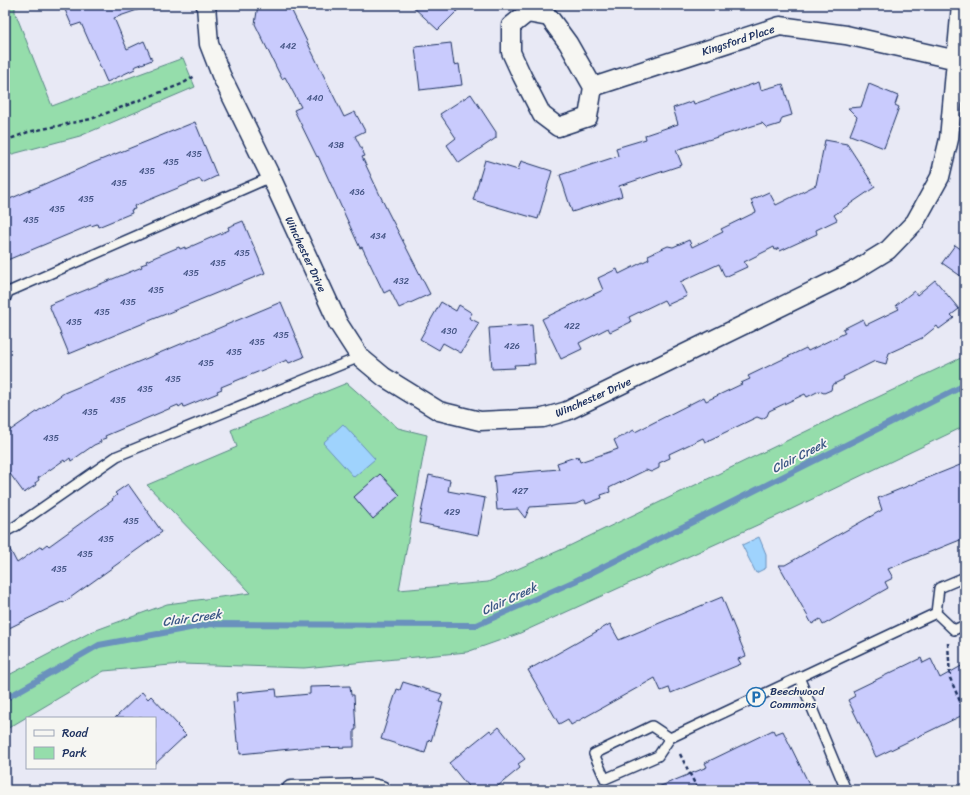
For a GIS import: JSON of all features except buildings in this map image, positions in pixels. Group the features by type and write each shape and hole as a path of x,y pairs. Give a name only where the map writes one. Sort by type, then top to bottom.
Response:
{"street":[{"name":"Winchester Drive","path":"206,5 209,44 220,75 271,177 338,323 360,357 384,377 439,411 480,421 543,418 567,411 852,272 888,250 915,222 940,177 949,139 962,5"},
{"path":"527,13 549,17 568,44 593,87 588,117 558,127 542,115 522,76 511,52 511,26 527,13"},
{"name":"Kingsford Place","path":"593,87 780,26 846,35 957,60"},
{"path":"291,790 372,788 381,790"}],"lane":[{"path":"5,300 8,292 271,177"},
{"path":"5,532 16,526 117,456 360,357"},
{"path":"936,613 939,588 965,577"},
{"path":"936,613 954,630 965,625"},
{"path":"670,738 652,726 594,754 605,779 658,756 670,738 936,613"},
{"path":"800,677 846,790"}],"path":[{"path":"5,141 28,132 91,119 182,84 195,76"},
{"path":"948,640 950,678 965,713"},
{"path":"680,754 698,790"}],"green space":[{"path":"5,5 15,5 15,12 52,106 183,58 195,87 80,136 5,156"},
{"path":"965,356 965,426 775,517 518,634 467,652 304,668 182,664 104,671 5,730 5,677 91,632 167,604 251,593 147,485 237,447 231,430 347,383 398,428 427,435 399,590 488,582 565,548"}],"water":[{"path":"343,424 375,459 354,477 323,443"},
{"path":"759,537 766,554 766,568 756,573 742,545"}],"waterway":[{"name":"Clair Creek","path":"5,699 99,645 211,624 477,625 575,581 965,385"}],"place":[{"name":"Beechwood Commons","path":"756,697"}]}
